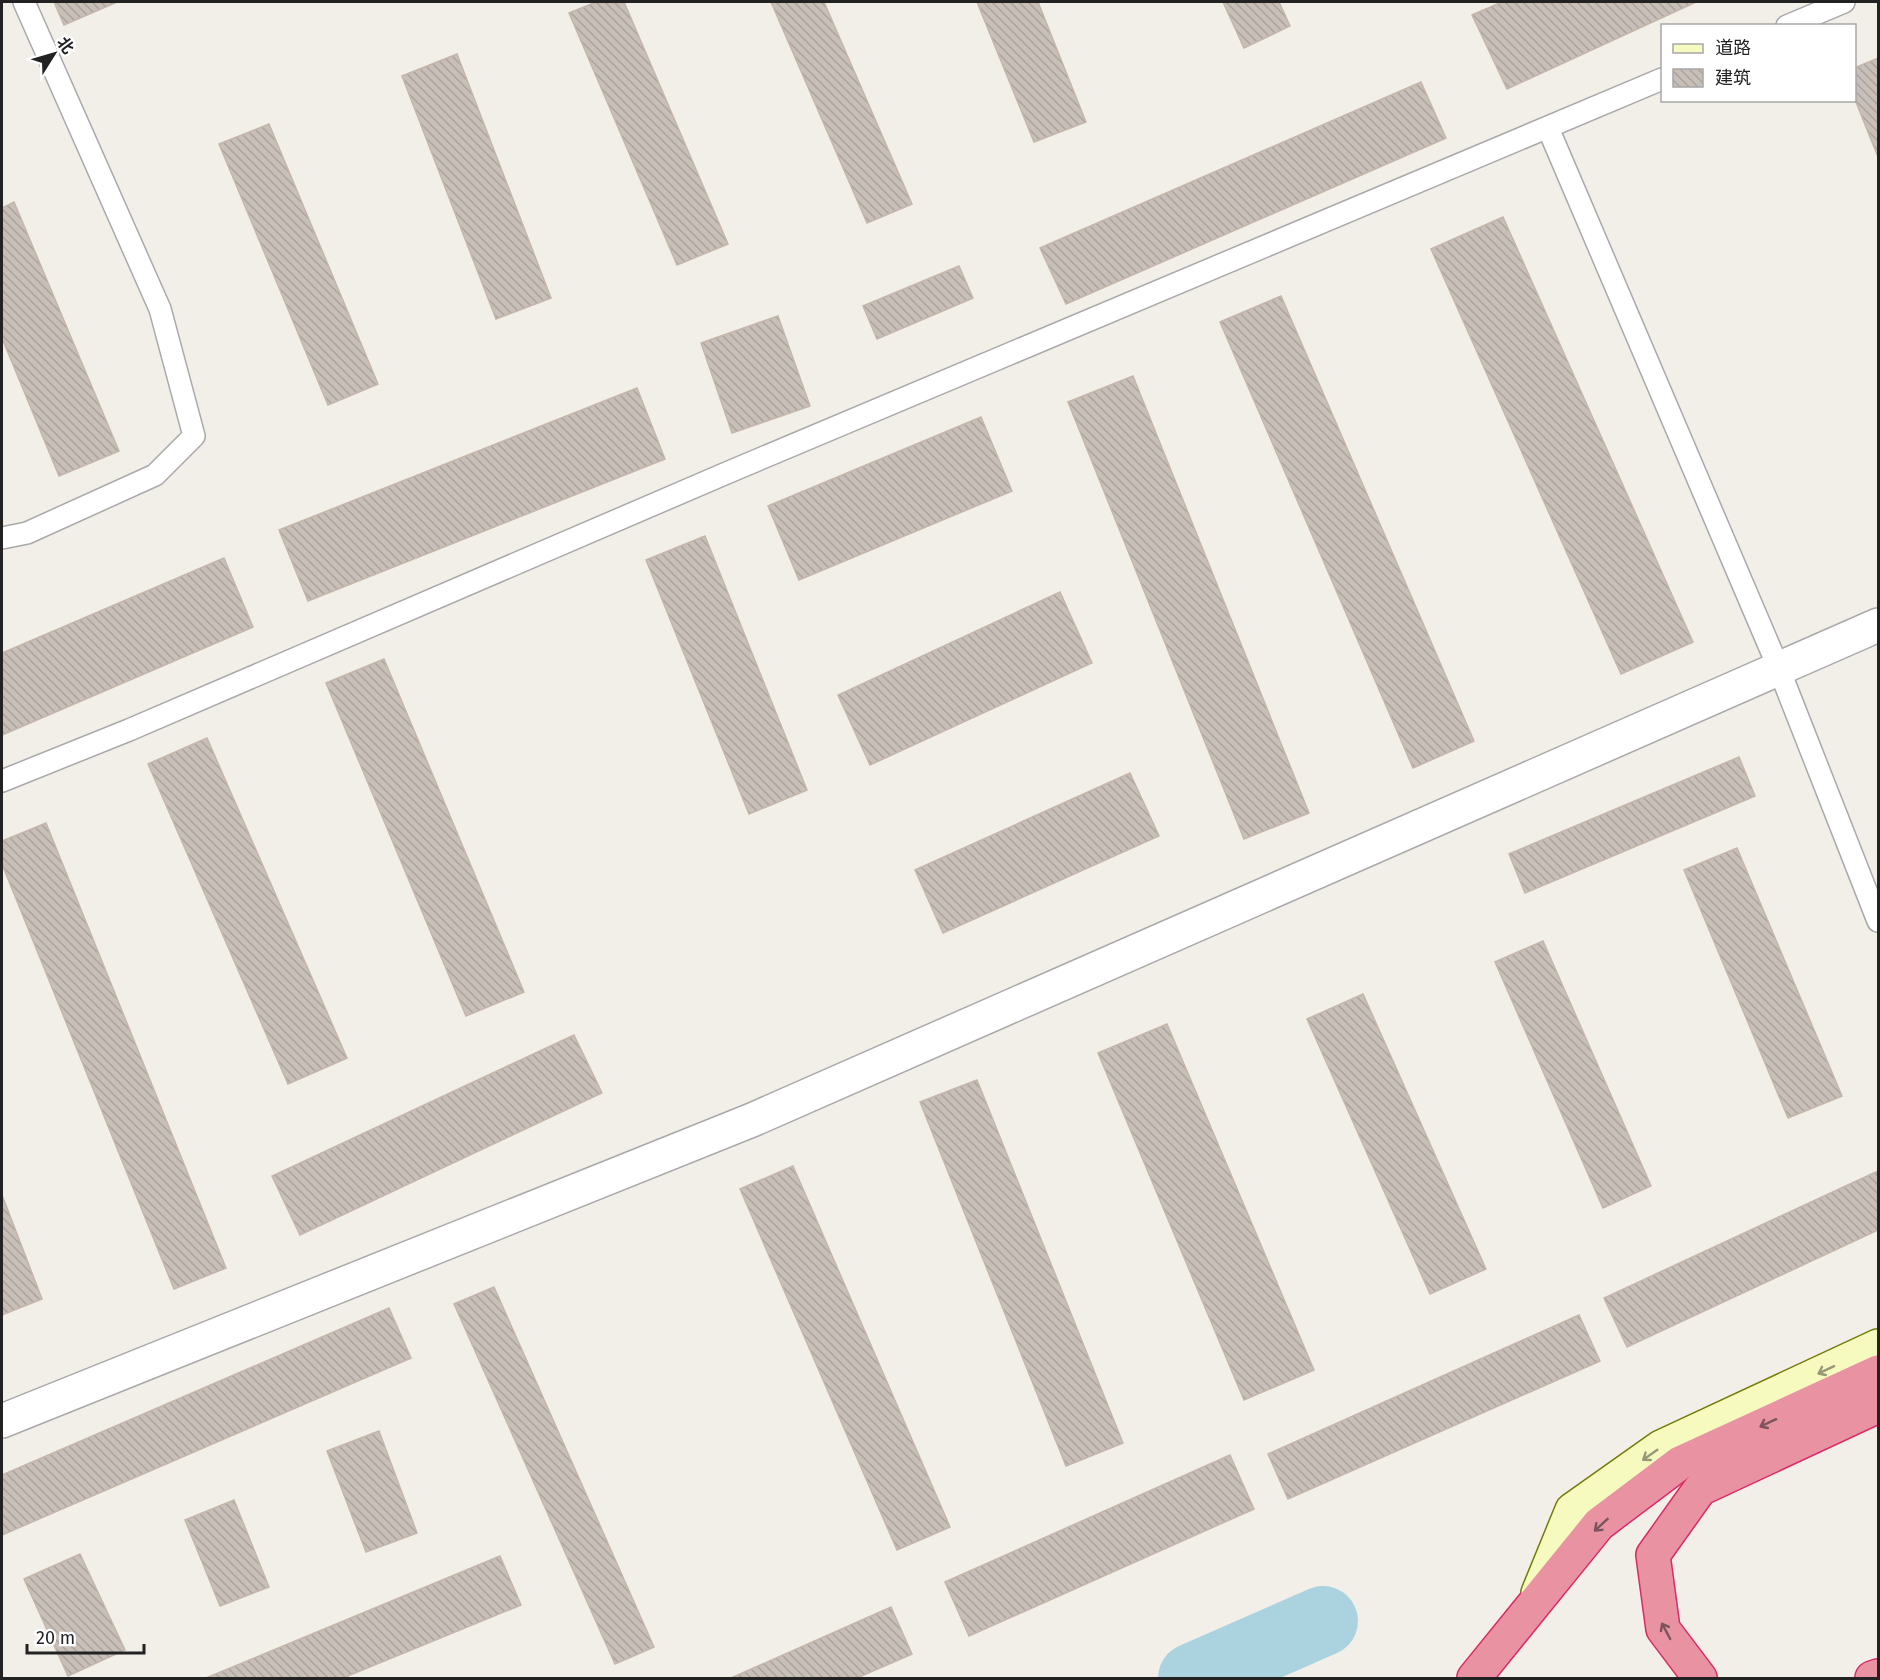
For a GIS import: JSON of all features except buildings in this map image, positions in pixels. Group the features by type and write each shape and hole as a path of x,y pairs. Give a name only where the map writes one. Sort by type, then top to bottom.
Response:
{"highway":[{"path":"1474,1678 1599,1524 1680,1463 1878,1372"},
{"path":"1700,1678 1663,1629 1653,1555 1700,1490 1878,1406"},
{"path":"1872,1678 1878,1676"}],"street":[{"path":"2,1421 752,1120 1878,625"},
{"path":"1533,1604 1572,1510 1661,1447 1878,1346"}],"lane":[{"path":"2,538 27,533 155,475 194,436 160,309 24,2"},
{"path":"1792,24 1844,2"},
{"path":"2,781 129,730 729,472 1661,79"},
{"path":"1548,128 1779,669 1878,921"}],"waterway":[{"path":"1193,1678 1323,1621"}]}
